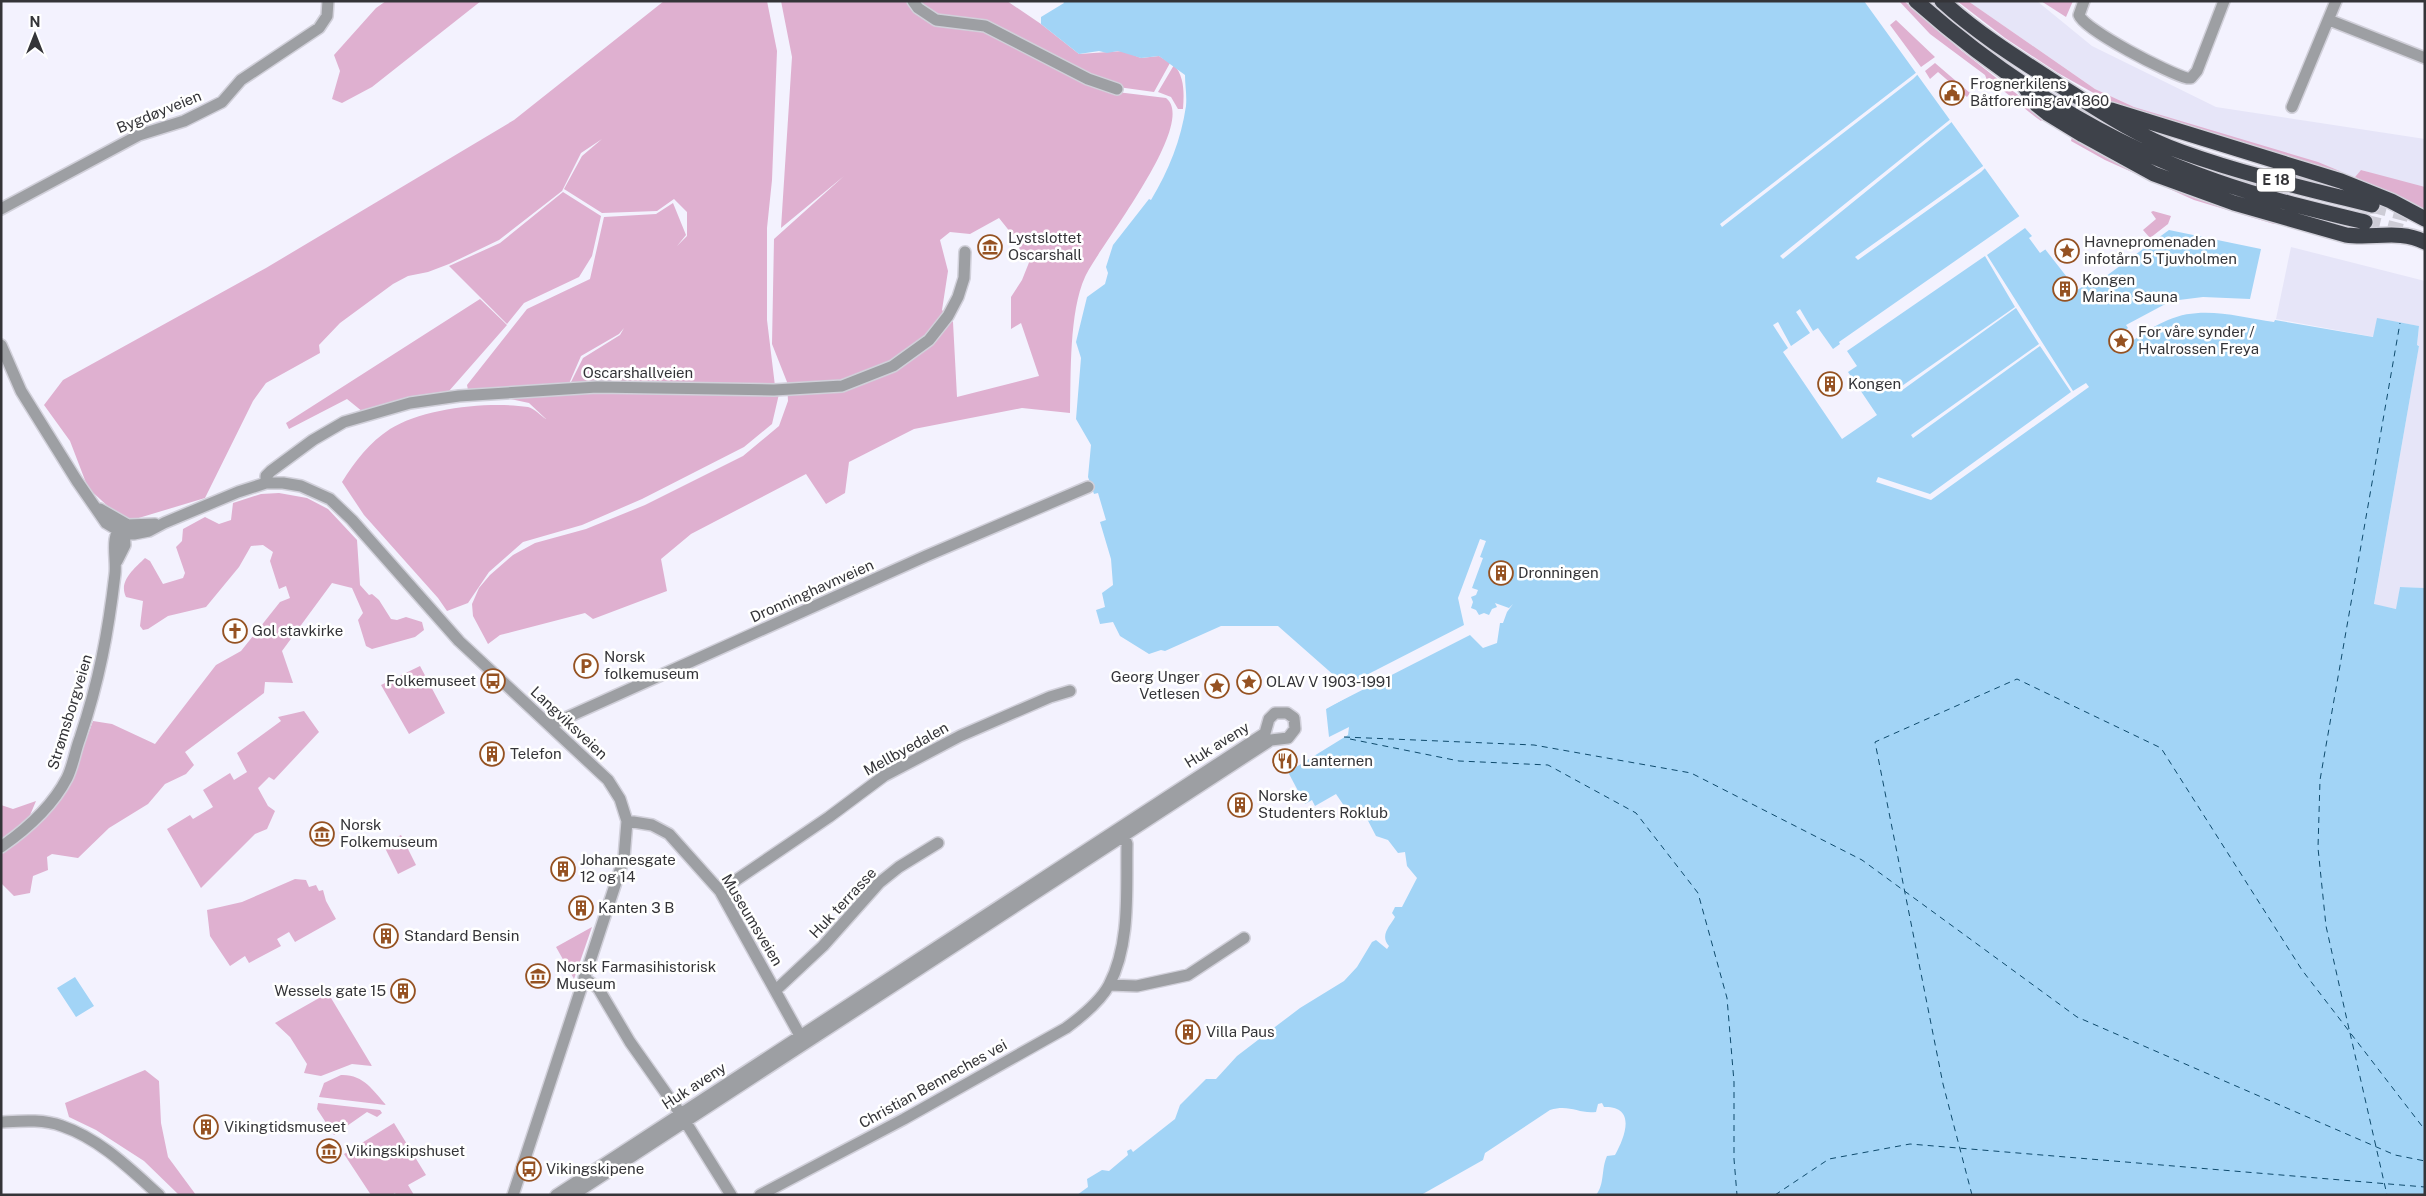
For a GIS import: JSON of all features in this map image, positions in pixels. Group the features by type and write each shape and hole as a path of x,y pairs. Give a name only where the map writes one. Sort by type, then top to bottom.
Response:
{"highway":[{"name":"E 18","path":"1916,1 1970,47 2020,80 2091,125 2151,156 2215,181 2365,222"},
{"name":"E 18","path":"1942,1 1986,36 2100,113 2181,152 2303,188 2372,205"},
{"path":"2020,80 2037,105 2047,113 2126,160 2186,187 2346,235 2361,237 2405,235 2425,242"},
{"path":"2066,89 2117,113 2341,181 2391,201 2425,219"}],"street":[{"name":"Bygdøyveien","path":"1,209 140,135 184,121 222,102 241,80 319,28 327,16 328,1"},
{"path":"913,1 918,8 936,20 985,26 1088,79 1118,89"},
{"path":"2082,6 2082,22 2093,30 2135,54 2183,77 2191,78 2197,71 2224,1"},
{"path":"2292,107 2336,1"},
{"path":"2329,20 2425,58"},
{"name":"Oscarshallveien","path":"266,483 266,476 271,471 321,435 344,422 410,403 459,396 596,386 774,390 842,386 892,366 929,340 948,316 958,297 964,278 965,252"},
{"path":"1,345 25,396 90,500 122,529"},
{"name":"Langviksveien","path":"122,529 164,523 238,492 266,483 283,482 301,486 330,499 352,520 446,628 608,780 620,799 626,821 624,858 513,1195"},
{"name":"Dronninghavnveien","path":"550,725 926,556 1088,487"},
{"name":"Strømsborgveien","path":"1,847 22,832 48,807 67,778 91,704 106,646 117,561 123,550 122,529"},
{"name":"Mellbyedalen","path":"720,891 884,776 960,736 1050,697 1070,691"},
{"name":"Huk aveny","path":"556,1195 682,1117 1189,787 1265,733 1269,719 1275,714 1287,713 1294,718 1295,729 1288,738 1271,740 1189,787"},
{"name":"Museumsveien","path":"626,821 652,825 669,834 720,891 802,1039"},
{"name":"Christian Benneches vei","path":"760,1195 904,1119 1066,1028 1080,1018 1109,985 1122,948 1128,844 1122,831"},
{"name":"Huk terrasse","path":"776,990 824,946 880,883 900,867 938,843"},
{"path":"1109,985 1137,986 1188,975 1244,938"},
{"path":"584,978 598,988 630,1042 682,1117 731,1195"},
{"name":"Huk aveny","path":"573,1195 682,1117"},
{"path":"1,1122 35,1121 62,1125 89,1138 120,1160 158,1195"}],"shaded area":[{"path":"386,1 481,1 372,87 342,103 332,99 340,71 334,55 376,8"},
{"path":"664,1 767,1 777,51 772,180 767,228 767,320 775,386 569,386 583,358 620,335 624,328 619,334 581,356 568,386 611,390 779,394 772,424 744,447 642,499 582,525 523,542 489,572 468,603 447,611 438,598 364,515 342,482 358,459 376,440 390,429 420,416 457,408 513,405 528,407 546,419 529,403 468,390 467,385 527,309 590,279 604,217 656,214 673,203 686,235 677,246 687,236 687,212 674,199 657,211 602,213 564,189 582,156 602,139 581,153 562,191 499,240 449,264 428,272 408,276 393,284 340,323 319,345 320,353 266,383 253,401 205,498 132,520 112,510 88,488 70,441 44,405 63,380 266,268 514,120"},
{"path":"781,1 1007,1 1041,24 1079,54 1123,51 1141,58 1159,56 1170,63 1154,92 1118,87 1117,92 1166,98 1173,112 1169,132 1158,158 1143,186 1085,277 1080,291 1073,325 1070,413 1022,408 914,429 849,462 845,493 826,504 806,474 691,534 661,559 667,591 593,619 585,613 500,635 488,644 473,616 472,604 479,588 490,575 513,555 535,543 586,529 645,505 743,456 779,426 788,401 787,382 772,344 774,239 844,176 781,228 792,57","holes":["999,218 1011,233 1021,238 1019,248 1030,260 1022,280 1011,297 1011,329 1021,323 1039,376 957,397 953,322 942,310 948,271 940,240 950,232 970,234"]},
{"path":"1899,1 1904,1 1962,51 2046,117 2076,136 2282,223 2274,224 2194,200 2105,160 2071,141 2072,137 2044,118 2041,121 1992,83 1993,80 1989,78 1987,80 1985,75 1930,34"},
{"path":"1957,1 1968,1 2095,89 2134,107 2318,162 2342,172 2290,159 2115,105 2058,73 2005,38"},
{"path":"1968,1 2037,1 2092,46 2216,107 2425,139 2425,191 2362,170 2355,177 2162,118 2134,107 2095,89"},
{"path":"2041,1 2073,1 2066,17"},
{"path":"1896,20 1935,57 1921,67 1890,25"},
{"path":"1935,63 1970,93 1967,97 1938,72 1930,79 1925,71"},
{"path":"1174,65 1182,80 1183,109 1178,109 1171,97 1158,92"},
{"path":"2361,170 2425,187 2425,213 2355,177"},
{"path":"563,192 601,216 592,256 579,277 524,303 507,324 449,266 500,243"},
{"path":"2151,212 2171,216 2168,224 2150,238 2143,230 2156,219"},
{"path":"2291,247 2425,281 2425,588 2400,587 2397,609 2374,605 2419,345 2417,345 2419,326 2378,319 2374,337 2276,319"},
{"path":"480,299 507,325 449,391 363,412 347,399 289,429 286,423"},
{"path":"279,493 307,498 328,509 357,540 360,585 369,595 372,594 379,600 391,619 397,620 406,617 422,622 424,630 415,637 372,649 366,646 358,620 363,613 352,588 332,583 282,651 293,683 265,682 264,693 185,752 194,765 186,774 165,784 148,804 109,828 78,858 52,854 47,857 48,870 33,876 30,893 14,896 1,883 1,853 19,841 34,827 59,796 78,759 93,721 112,724 155,744 216,665 241,651 280,602 290,598 286,586 279,589 270,561 273,552 263,545 251,546 239,567 206,607 168,616 148,629 143,630 140,626 143,601 126,597 124,591 129,575 145,558 150,561 163,584 183,578 185,573 176,547 182,541 183,529 205,517 219,524 231,520 233,503 261,494"},
{"path":"420,666 445,713 409,734 381,685"},
{"path":"304,711 319,732 274,780 269,777 258,788 268,806 275,811 267,829 255,834 201,888 167,829 190,815 193,819 213,807 203,790 230,773 234,780 247,772 237,753 281,721 278,717"},
{"path":"36,801 28,820 1,839 1,805 13,809"},
{"path":"401,835 416,865 398,874 383,844"},
{"path":"295,879 306,880 309,887 316,885 319,891 323,890 326,901 336,919 295,942 289,932 277,939 281,946 249,963 245,956 230,966 210,936 207,910 242,902"},
{"path":"592,927 574,979 556,947"},
{"path":"328,993 372,1066 352,1064 321,1076 304,1073 307,1064 290,1037 275,1023"},
{"path":"145,1070 159,1081 161,1123 168,1157 196,1195 179,1195 144,1161 96,1130 69,1117 65,1103"},
{"path":"341,1075 355,1077 367,1084 386,1105 319,1097 324,1083"},
{"path":"318,1103 380,1110 382,1113 377,1117 367,1112 334,1135 317,1109"},
{"path":"394,1123 426,1175 408,1185 414,1195 396,1195 395,1193 392,1195 371,1195 344,1154"}],"water":[{"path":"1063,1 1864,1 2020,217 2077,290 2087,284 2084,280 2092,275 2098,282 2169,230 2261,249 2250,299 2203,297 2171,301 2126,325 2128,328 2109,343 2116,353 2161,323 2194,313 2234,315 2274,322 2275,320 2373,337 2377,318 2419,326 2417,345 2419,346 2374,604 2396,609 2400,587 2425,588 2425,1195 1596,1195 1601,1186 1607,1156 1615,1155 1625,1132 1626,1124 1625,1117 1621,1112 1614,1108 1604,1107 1602,1103 1598,1104 1596,1112 1563,1108 1550,1110 1485,1153 1483,1160 1421,1195 1077,1195 1088,1187 1087,1179 1102,1170 1109,1171 1128,1155 1127,1151 1131,1149 1133,1152 1175,1119 1180,1105 1206,1079 1216,1079 1237,1056 1300,1008 1344,981 1357,967 1372,942 1376,940 1387,949 1389,946 1386,942 1385,934 1395,917 1392,913 1395,907 1402,907 1417,878 1407,866 1405,852 1398,853 1388,840 1376,836 1364,813 1353,819 1336,794 1315,806 1312,800 1305,804 1288,772 1348,735 1349,727 1329,737 1326,709 1351,695 1345,685 1278,626 1221,626 1165,651 1161,650 1149,654 1120,636 1113,622 1100,624 1096,610 1105,607 1102,593 1113,585 1111,559 1100,522 1106,520 1098,493 1094,494 1088,477 1091,445 1076,419 1081,358 1076,342 1087,297 1105,284 1108,273 1106,267 1113,245 1149,199 1151,200 1169,166 1184,119 1186,102 1185,75 1159,56 1141,58 1118,51 1079,54 1041,24 1041,17 1064,3"},
{"path":"75,977 94,1006 76,1017 57,988"}],"pier":[{"path":"1917,72 1918,74 1913,79 1722,227 1720,224"},
{"path":"1952,118 1954,120 1783,259 1780,256"},
{"path":"1986,164 1987,166 1981,172 1858,260 1855,257"},
{"path":"2021,215 2046,249 2040,253 2029,238 2032,236 2025,228 1987,255 2073,391 2086,383 2089,387 1931,500 1876,482 1878,477 1930,494 2071,392 2040,346 1913,438 1911,435 2039,344 2016,308 1901,391 1899,388 2015,307 1985,256 1847,351 1857,366 1848,372 1877,415 1842,439 1783,352 1788,348 1773,325 1778,322 1791,346 1810,333 1796,312 1800,309 1813,331 1818,328 1833,349 1840,344 1839,342"},
{"name":"Dronningen","path":"1480,539 1486,541 1480,557 1483,558 1472,588 1478,590 1476,595 1471,597 1473,602 1471,608 1476,610 1479,615 1484,613 1489,615 1492,609 1497,607 1495,603 1509,608 1513,604 1507,612 1503,623 1500,623 1497,643 1483,648 1470,635 1323,710 1324,707 1348,695 1343,687 1464,625 1458,598"}],"ferry route":[{"path":"2349,1029 2326,926 2318,848 2320,780 2400,323"},
{"path":"1972,1195 1943,1084 1875,742 2017,679 2161,748 2302,970 2425,1130"},
{"path":"1344,737 1534,745 1691,773 1862,860 2077,1017 2395,1155 2425,1161"},
{"path":"1350,739 1459,761 1548,765 1636,813 1698,893 1727,998 1734,1082 1734,1159 1737,1195"},
{"path":"2350,1033 2387,1195"},
{"path":"1775,1195 1829,1159 1910,1144 2425,1187"}],"tunnel":[{"path":"2372,205 2411,215"},
{"path":"2365,222 2405,232"}],"place":[{"name":"Frognerkilens Båtforening av 1860","path":"1952,93"},
{"name":"Lystslottet Oscarshall","path":"990,247"},
{"name":"Havnepromenaden infotårn 5 Tjuvholmen","path":"2067,251"},
{"name":"Kongen Marina Sauna","path":"2065,289"},
{"name":"For våre synder / Hvalrossen Freya","path":"2121,341"},
{"name":"Kongen","path":"1830,384"},
{"name":"Dronningen","path":"1501,573"},
{"name":"Gol stavkirke","path":"235,631"},
{"name":"Norsk folkemuseum","path":"586,666"},
{"name":"Folkemuseet","path":"493,681"},
{"name":"OLAV V 1903-1991","path":"1249,682"},
{"name":"Georg Unger Vetlesen","path":"1217,686"},
{"name":"Telefon","path":"492,754"},
{"name":"Lanternen","path":"1285,761"},
{"name":"Norske Studenters Roklub","path":"1240,805"},
{"name":"Norsk Folkemuseum","path":"322,834"},
{"name":"Johannesgate 12 og 14","path":"563,869"},
{"name":"Kanten 3 B","path":"581,908"},
{"name":"Standard Bensin","path":"386,936"},
{"name":"Norsk Farmasihistorisk Museum","path":"538,976"},
{"name":"Wessels gate 15","path":"403,991"},
{"name":"Villa Paus","path":"1188,1032"},
{"name":"Vikingtidsmuseet","path":"206,1127"},
{"name":"Vikingskipshuset","path":"329,1151"},
{"name":"Vikingskipene","path":"529,1169"}]}
